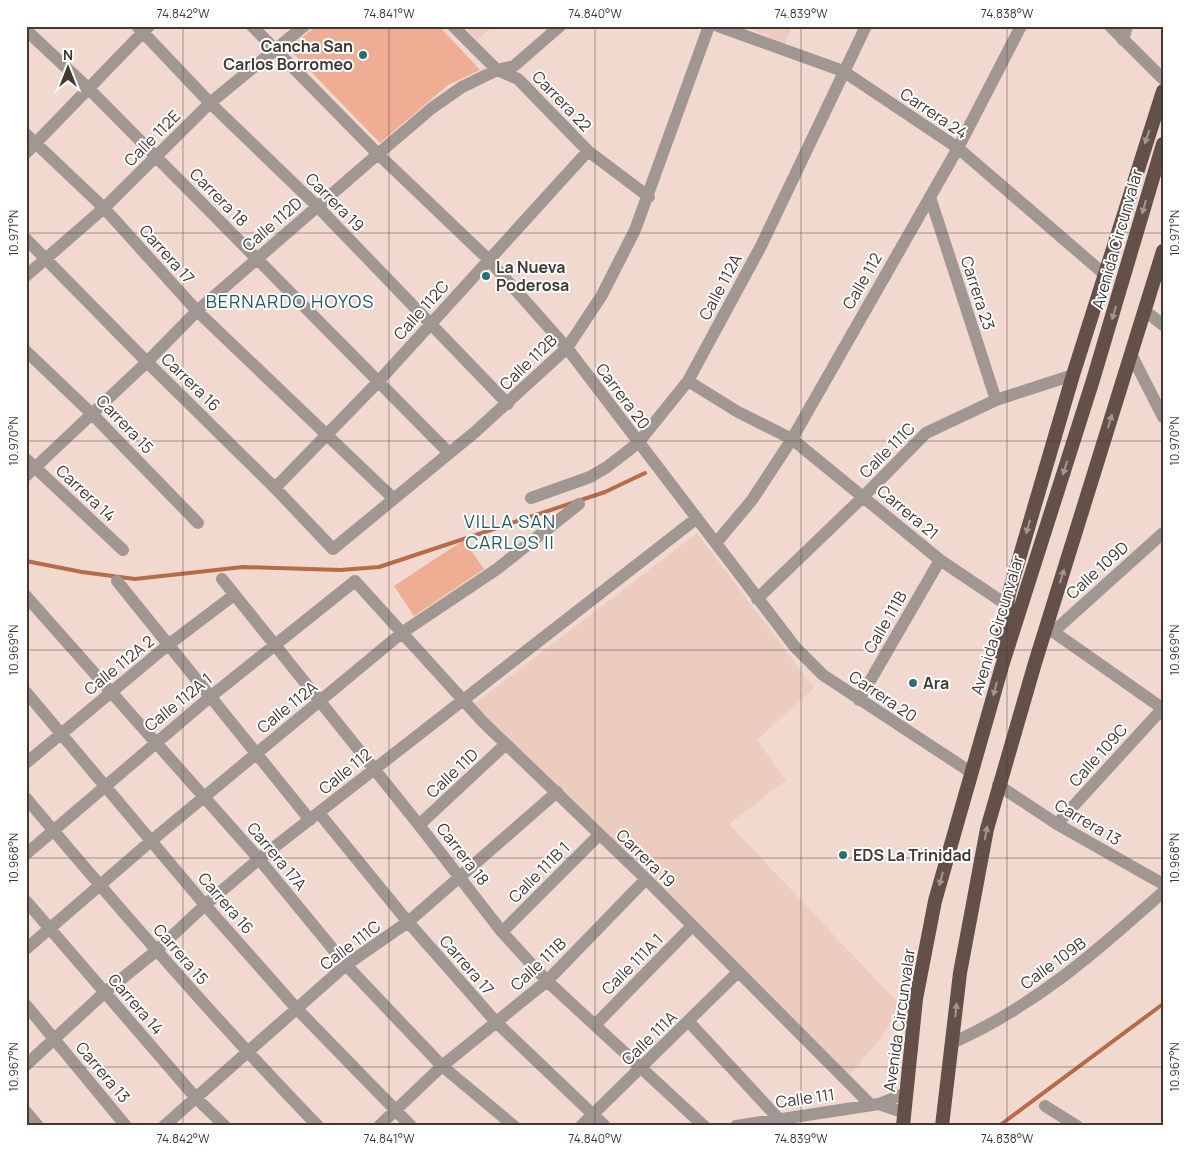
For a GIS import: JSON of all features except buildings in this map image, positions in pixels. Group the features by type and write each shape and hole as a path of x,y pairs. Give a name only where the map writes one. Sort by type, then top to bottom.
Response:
{"highway":[{"path":"1002,666 999,653 1007,605 1072,374 1163,91"},
{"name":"Avenida Circunvalar","path":"904,1118 916,999 935,901 1002,666 1093,380 1163,144"},
{"path":"942,1126 960,973 987,829 998,785 1050,629 1163,251"}],"street":[{"name":"Carrera 20","path":"252,26 378,154 488,259 567,348 795,647 823,675 972,773"},
{"name":"Calle 112E","path":"26,276 104,208 210,103 274,48 304,26"},
{"name":"Carrera 22","path":"453,26 497,70 518,79 588,151 649,197"},
{"name":"Calle 112D","path":"29,467 93,415 197,311 432,108 462,87 497,70 514,66 560,26"},
{"name":"Calle 112B","path":"333,549 508,404 567,348 602,295 636,230 709,26"},
{"name":"Carrera 24","path":"718,26 843,71 958,148 1103,273"},
{"name":"Calle 112A","path":"531,498 590,477 638,443 688,381 761,246 866,26"},
{"name":"Calle 112","path":"716,543 752,500 792,439 958,148 1021,26"},
{"path":"1110,26 1163,79"},
{"path":"1123,40 1127,26"},
{"path":"26,153 31,138 89,89 143,28"},
{"name":"Carrera 19","path":"143,28 210,103 317,206 508,404"},
{"name":"Carrera 18","path":"26,30 89,89 449,453"},
{"name":"Carrera 17","path":"31,138 104,208 197,311 394,499"},
{"name":"Calle 112C","path":"275,488 378,382 588,151"},
{"name":"Carrera 23","path":"930,197 996,400"},
{"name":"Carrera 16","path":"26,238 147,362 275,488 333,549"},
{"path":"1144,310 1163,325"},
{"name":"Carrera 15","path":"26,351 93,415 198,523"},
{"path":"1131,354 1163,417"},
{"name":"Calle 111C","path":"757,599 926,433 996,400 1072,374"},
{"name":"Carrera 21","path":"688,381 738,412 792,439 940,560 1007,605"},
{"name":"Carrera 14","path":"29,467 123,550"},
{"name":"Calle 112A","path":"26,949 151,841 403,632 497,569 579,504"},
{"name":"Calle 112","path":"26,1064 55,1040 104,993 156,951 205,905 259,859 697,518"},
{"name":"Calle 109D","path":"1050,629 1163,533"},
{"name":"Calle 111B","path":"859,700 940,560"},
{"name":"Carrera 18","path":"222,579 502,932 547,981 704,1126"},
{"name":"Carrera 17","path":"117,580 210,697 258,753 496,1022 605,1126"},
{"name":"Calle 112A 1","path":"26,854 154,742 355,581 403,632"},
{"name":"Calle 112A 2","path":"26,763 168,645 234,595"},
{"name":"Carrera 17A","path":"26,596 259,859 346,965 442,1066 514,1126"},
{"path":"1050,629 1163,708"},
{"name":"Carrera 19","path":"403,632 463,700 506,744 875,1104"},
{"name":"Carrera 16","path":"26,692 205,905 297,1010 411,1126"},
{"name":"Calle 109C","path":"1058,824 1163,708"},
{"name":"Calle 11D","path":"419,825 506,744"},
{"name":"Carrera 13","path":"998,785 1058,824 1163,884"},
{"name":"Calle 111C","path":"164,1126 346,965 408,922 556,792"},
{"name":"Carrera 15","path":"26,798 156,951 246,1053 318,1126"},
{"name":"Calle 111B 1","path":"502,932 599,835"},
{"name":"Calle 111B","path":"379,1126 442,1066 547,981 646,879"},
{"name":"Calle 109B","path":"952,1044 989,1027 1068,976 1163,892"},
{"name":"Carrera 14","path":"26,901 196,1098 225,1126"},
{"name":"Calle 111A 1","path":"595,1025 692,926"},
{"name":"Calle 111A","path":"581,1126 738,972"},
{"name":"Carrera 13","path":"26,1004 126,1126"},
{"path":"689,1022 778,1118"},
{"name":"Calle 111","path":"736,1126 875,1104 906,1093"},
{"name":"Calle 111","path":"875,1104 904,1118"},
{"path":"1045,1106 1077,1126"},
{"path":"26,1112 38,1126"}],"shaded area":[{"path":"317,26 439,26 480,70 448,85 380,143 288,48"},
{"path":"465,26 493,26 477,40"},
{"path":"744,26 792,26 785,44"},
{"path":"697,533 814,688 757,740 786,780 729,824 900,1005 883,1035 849,1076 474,704"},
{"path":"464,540 484,569 414,616 394,586"}],"waterway":[{"path":"26,561 82,572 135,579 243,567 340,570 379,567 605,492 645,473"},
{"path":"999,1126 1163,1004"}],"place":[{"name":"Cancha San Carlos Borromeo","path":"363,55"},
{"name":"La Nueva Poderosa","path":"486,276"},
{"name":"Ara","path":"913,683"},
{"name":"EDS La Trinidad","path":"843,855"}],"district":[{"name":"BERNARDO HOYOS","path":"290,302"},
{"name":"VILLA SAN CARLOS II","path":"510,532"}]}
